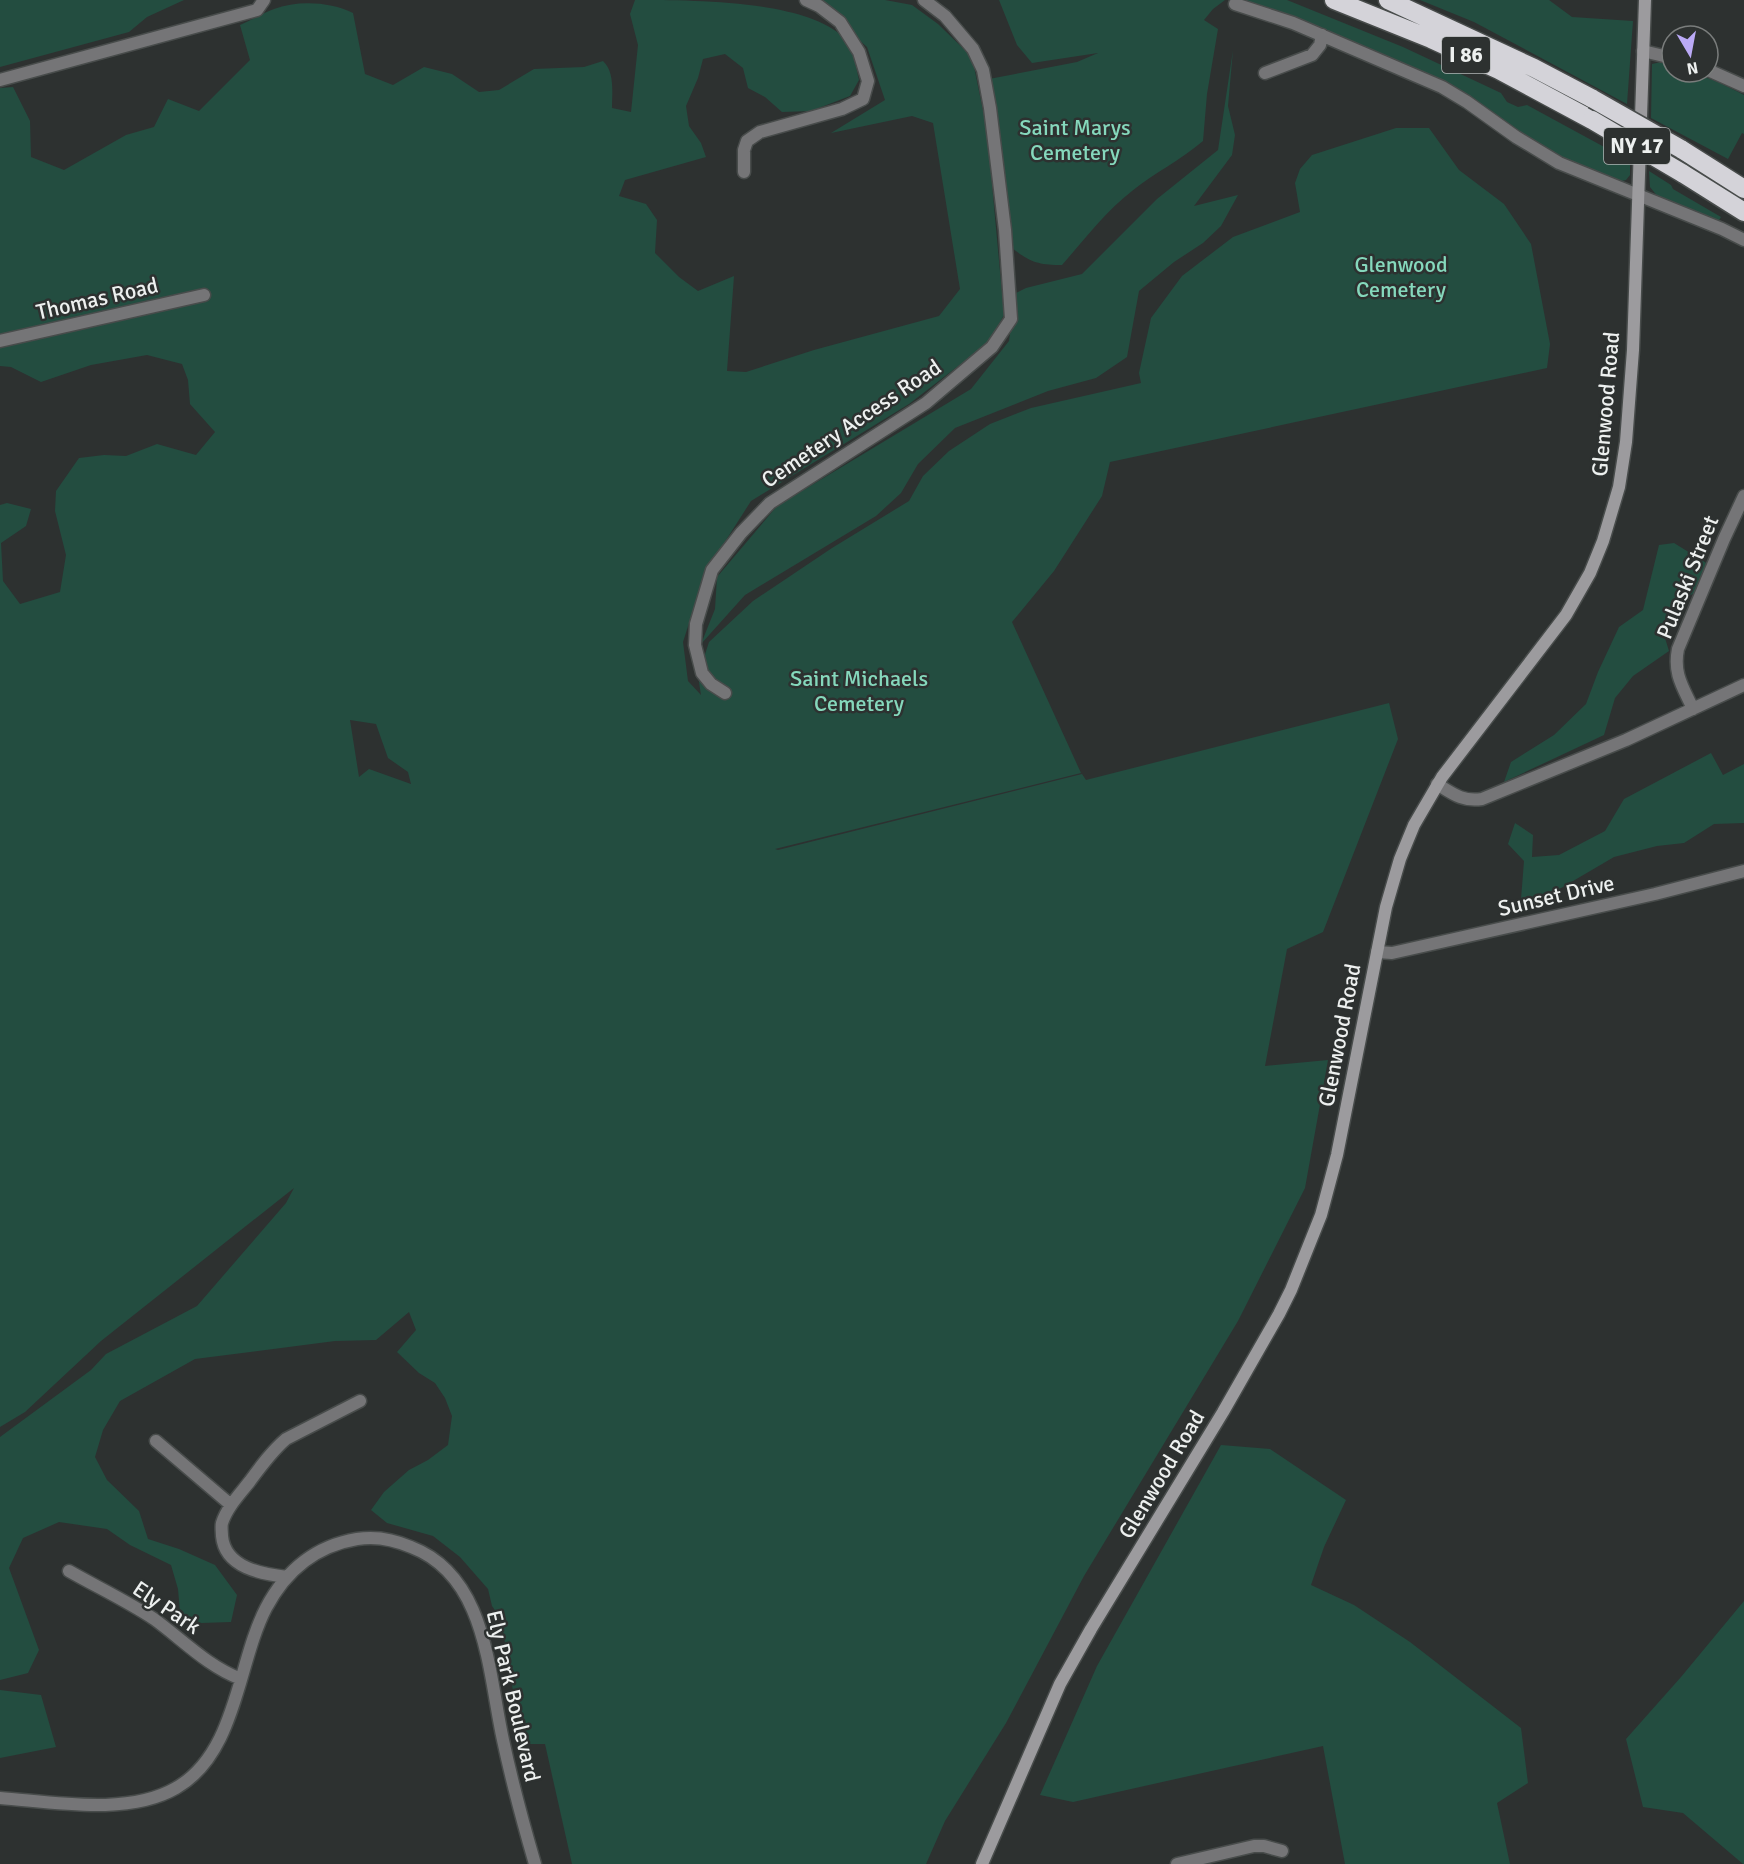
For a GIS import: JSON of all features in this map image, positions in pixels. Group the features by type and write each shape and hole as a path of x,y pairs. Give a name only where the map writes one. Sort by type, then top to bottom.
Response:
{"highway":[{"name":"I 86","path":"1334,0 1431,39 1499,70 1592,120"},
{"name":"I 86","path":"1388,0 1534,68 1593,99"},
{"name":"NY 17","path":"1593,99 1681,149 1744,189"},
{"name":"NY 17","path":"1592,120 1744,212"}],"street":[{"path":"0,80 257,10 264,0"},
{"path":"744,172 744,150 747,141 760,132 842,109 863,99 868,81 859,52 840,22 819,6 806,0"},
{"name":"Cemetery Access Road","path":"725,693 711,684 702,673 695,645 696,624 712,570 741,533 770,502 926,403 992,347 1011,319 1005,230 990,104 983,70 973,49 945,16 924,0"},
{"name":"Glenwood Road","path":"982,1864 1060,1684 1223,1412 1291,1290 1321,1215 1337,1155 1386,907 1400,859 1414,825 1437,784 1566,615 1590,573 1603,541 1619,487 1626,442 1633,350 1645,0"},
{"path":"1235,4 1293,23 1442,87 1559,163 1744,240"},
{"path":"1265,73 1312,55 1320,45 1322,35"},
{"path":"1643,51 1660,55"},
{"path":"1720,75 1744,86"},
{"name":"Thomas Road","path":"0,341 204,295"},
{"name":"Pulaski Street","path":"1693,709 1678,676 1676,664 1678,649 1744,496"},
{"path":"1437,784 1460,798 1471,801 1482,799 1626,740 1744,685"},
{"name":"Sunset Drive","path":"1377,952 1392,953 1655,894 1744,871"},
{"path":"287,1577 248,1569 232,1558 223,1542 222,1525 231,1505 276,1448 286,1439 360,1401"},
{"path":"156,1441 231,1505"},
{"name":"Ely Park Boulevard","path":"0,1798 124,1804 151,1799 175,1789 198,1771 214,1750 225,1727 266,1609 297,1565 320,1550 339,1542 365,1538 400,1542 424,1552 446,1567 466,1594 480,1628 502,1739 520,1815 535,1864"},
{"name":"Ely Park","path":"69,1571 136,1608 221,1672 241,1679"},
{"path":"1178,1864 1254,1846 1282,1851"}],"green space":[{"path":"0,0 184,0 147,17 129,32 0,67"},
{"path":"635,0 715,2 775,9 825,25 843,37 855,63 859,80 850,96 811,111 782,112 765,97 748,88 743,68 725,54 703,59 686,106 689,126 701,143 706,157 625,180 619,196 646,204 657,220 655,253 679,277 698,291 734,276 727,371 746,372 814,350 939,316 960,289 933,123 912,116 831,133 885,100 867,47 815,0 885,0 912,5 938,24 972,57 987,130 1004,315 988,343 909,404 751,501 705,573 683,642 688,681 701,695 698,676 709,642 753,601 832,548 909,501 923,476 949,451 990,424 1031,408 1141,383 1139,373 1151,318 1182,276 1233,237 1300,212 1295,183 1300,169 1312,155 1396,128 1429,128 1459,170 1504,204 1531,244 1550,344 1547,368 1110,462 1102,496 1054,571 1012,622 1081,773 775,849 1082,774 1086,780 1389,703 1398,739 1323,932 1287,949 1265,1066 1328,1060 1305,1188 1238,1321 1084,1576 1006,1723 945,1821 926,1864 572,1864 545,1744 525,1744 523,1751 501,1619 492,1606 488,1589 460,1557 433,1536 387,1523 371,1510 384,1492 409,1470 428,1460 448,1445 452,1416 445,1398 435,1383 419,1373 397,1352 416,1330 409,1312 376,1340 335,1341 195,1359 120,1401 103,1430 95,1457 107,1480 139,1511 148,1539 179,1549 215,1565 237,1595 231,1622 201,1623 180,1612 178,1589 171,1565 130,1545 107,1529 59,1522 23,1538 9,1568 39,1650 28,1673 0,1680 0,1437 91,1370 106,1354 197,1306 286,1203 294,1188 101,1341 25,1412 0,1427 0,505 7,503 31,509 26,526 1,543 3,581 20,604 60,592 66,555 55,511 56,491 79,458 104,455 126,456 157,444 196,455 215,432 190,404 188,380 182,364 147,355 91,365 41,382 11,367 0,366 0,88 13,87 30,121 31,157 64,170 126,135 154,127 168,99 199,111 250,60 240,25 283,6 314,3 335,6 353,13 365,74 393,85 424,67 452,74 479,92 499,90 534,69 584,67 603,61 611,77 612,108 631,112 638,45 630,14","holes":["350,720 376,724 388,758 408,772 411,784 369,769 359,777"]},
{"name":"Saint Marys Cemetery","path":"999,0 1225,0 1204,20 1218,29 1207,94 1203,141 1122,199 1062,265 1034,262 1011,247 989,79 1077,62 1098,53 1032,63 1017,45"},
{"path":"1243,0 1287,0 1403,47 1501,93 1507,102 1518,107 1527,105 1630,161 1630,175 1626,180 1618,182 1552,154 1479,104 1378,53"},
{"path":"1420,0 1549,0 1572,17 1633,21 1627,104 1474,22"},
{"path":"1233,50 1228,106 1235,135 1232,155 1194,206 1238,195 1221,226 1203,243 1174,262 1139,291 1127,357 1096,378 1048,391 955,428 918,464 901,493 876,516 745,595 701,644 715,609 717,577 777,506 971,389 1009,341 1016,293 1026,288 1082,274 1157,199 1218,150"},
{"path":"1660,62 1660,84 1720,83 1744,95 1744,134 1742,133 1728,159 1651,118 1652,64"},
{"path":"1649,171 1671,185 1673,189 1721,217 1718,222 1658,197 1650,187"},
{"path":"1674,543 1708,564 1694,593 1677,604 1661,625 1669,651 1633,676 1615,698 1604,735 1504,782 1511,762 1554,735 1586,704 1619,627 1643,610 1659,545"},
{"path":"1711,753 1723,775 1744,764 1744,823 1714,824 1684,843 1657,846 1614,857 1520,912 1524,861 1508,844 1515,823 1533,835 1532,857 1559,855 1605,831 1624,799"},
{"path":"1221,1445 1270,1449 1346,1500 1324,1547 1311,1585 1354,1605 1410,1642 1521,1728 1528,1783 1497,1803 1510,1864 1345,1864 1323,1746 1073,1802 1040,1795 1097,1666"},
{"path":"1744,1601 1743,1864 1683,1813 1643,1807 1626,1739"},
{"path":"0,1690 41,1695 56,1747 0,1758"}],"park label":[{"name":"Glenwood Cemetery","path":"1401,276"},
{"name":"Saint Michaels Cemetery","path":"859,690"}]}
